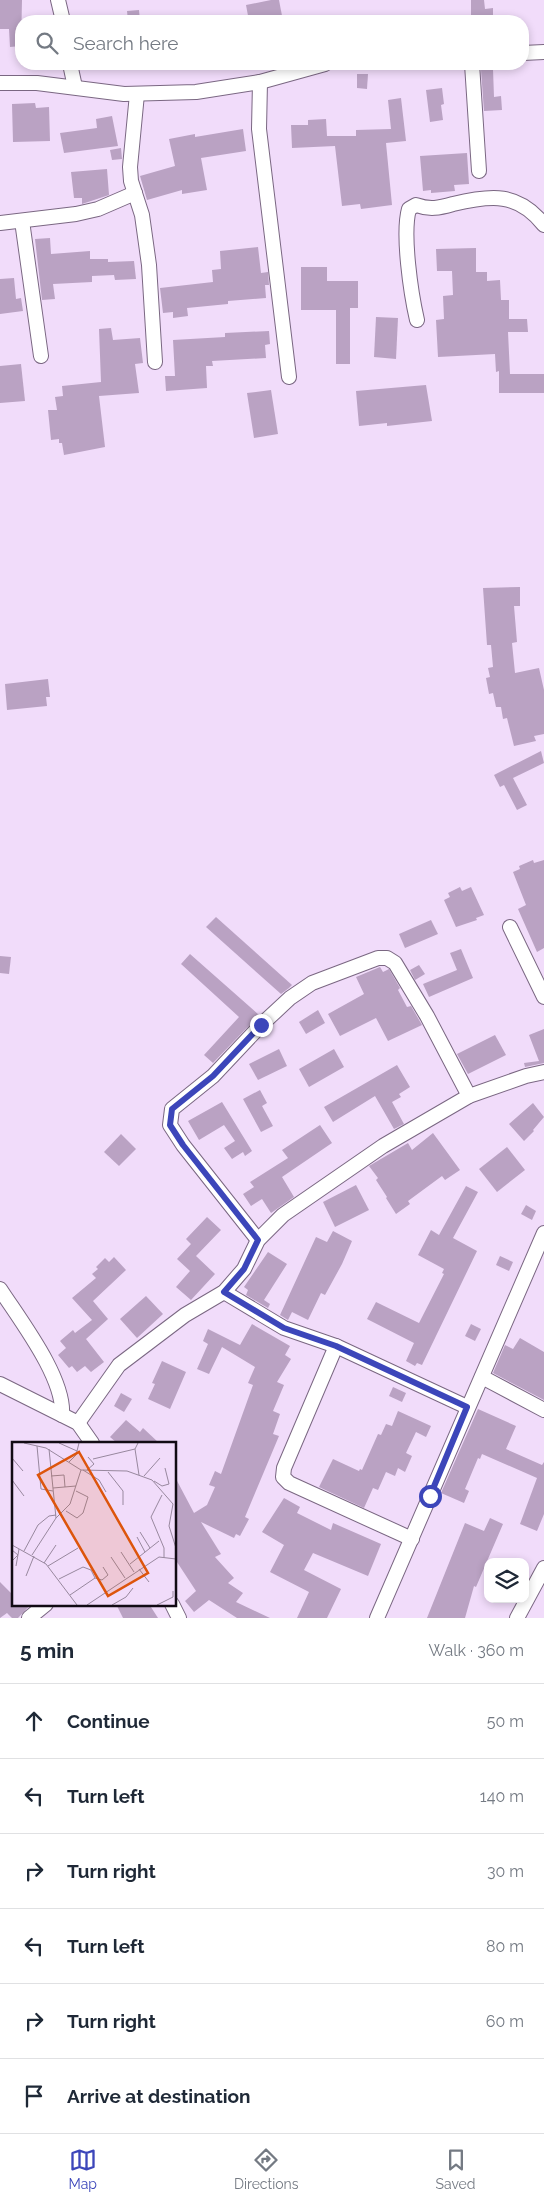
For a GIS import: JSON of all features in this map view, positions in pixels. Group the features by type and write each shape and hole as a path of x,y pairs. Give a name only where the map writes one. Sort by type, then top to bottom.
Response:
{"street":[{"path":"58,0 62,15"},
{"path":"529,53 544,52"},
{"path":"71,70 75,86"},
{"path":"0,83 38,83 137,94 196,92 260,82 303,70"},
{"path":"472,70 479,171"},
{"path":"260,82 259,129 289,377"},
{"path":"137,94 130,168 142,215 149,265 155,362"},
{"path":"0,223 98,209 135,193"},
{"path":"417,320 412,299 407,240 409,209 416,205 436,210 478,199 512,199 525,206 544,225"},
{"path":"22,221 41,356"},
{"path":"510,927 544,997"},
{"path":"258,1240 170,1125 172,1109 213,1076 261,1025 290,998 312,983 378,958 387,958 395,963 427,1016 469,1096"},
{"path":"78,1423 119,1365 185,1315 224,1292 244,1269 258,1240 283,1215 383,1146 469,1096 526,1076 544,1072"},
{"path":"377,1618 544,1233"},
{"path":"0,1289 36,1343 57,1385 63,1403 62,1415"},
{"path":"224,1292 284,1328 336,1346 467,1407"},
{"path":"336,1346 284,1468 283,1477 289,1483 412,1539"},
{"path":"482,1377 544,1410"},
{"path":"0,1384 78,1423 91,1442"},
{"path":"0,1393 15,1391"},
{"path":"517,1618 544,1568"},
{"path":"29,1618 44,1606"},
{"path":"173,1606 179,1618"}],"building":[{"path":"0,0 22,0 22,15 15,15 15,47 10,47 9,29 0,29"},
{"path":"279,0 282,15 248,15 246,5"},
{"path":"471,0 484,0 485,9 493,8 493,15 471,15"},
{"path":"139,10 139,15 127,15 127,11"},
{"path":"481,70 493,70 494,97 501,96 502,110 484,111"},
{"path":"357,74 368,74 367,89 357,88"},
{"path":"442,88 444,104 441,105 443,120 430,122 426,90"},
{"path":"401,98 406,141 386,143 392,205 361,209 360,204 342,206 335,146 292,148 291,125 308,125 308,120 326,119 327,136 356,136 356,130 391,129 388,100"},
{"path":"35,103 36,108 49,107 50,141 13,142 12,104"},
{"path":"112,116 118,146 64,153 60,133 97,128 96,119"},
{"path":"243,129 246,151 201,158 207,190 182,194 182,190 147,200 140,176 175,166 169,139"},
{"path":"121,148 122,159 112,160 110,150"},
{"path":"467,153 469,184 454,185 455,191 431,193 431,190 423,191 420,156"},
{"path":"107,169 109,195 82,204 82,198 74,198 71,172"},
{"path":"50,238 51,254 90,251 90,259 108,259 108,262 134,261 136,279 115,280 114,275 92,276 92,282 53,284 55,299 42,300 35,239"},
{"path":"258,247 261,273 268,272 269,285 265,285 266,298 228,301 228,304 187,308 188,316 173,318 173,312 163,313 160,288 213,282 212,270 221,269 220,251"},
{"path":"476,248 476,272 487,272 487,281 500,280 501,300 509,300 509,319 527,319 528,332 508,332 510,374 544,374 544,393 499,393 499,371 496,372 495,354 438,357 436,320 444,319 443,296 453,295 452,271 437,271 436,249"},
{"path":"301,267 327,267 327,281 358,281 358,308 350,308 350,364 336,364 336,310 301,310"},
{"path":"14,278 16,299 21,298 23,311 0,314 0,279"},
{"path":"376,317 398,318 396,359 374,357"},
{"path":"111,328 113,340 140,338 143,363 135,364 139,393 99,396 105,447 64,455 62,443 59,443 59,439 51,440 48,410 57,410 55,397 63,396 62,386 101,382 99,329"},
{"path":"269,331 270,344 265,345 266,358 212,361 213,366 206,366 207,388 166,391 165,376 175,376 173,340 225,337 225,333"},
{"path":"21,364 25,401 0,403 0,366"},
{"path":"426,385 432,421 387,426 387,423 359,426 356,391"},
{"path":"271,390 278,434 254,438 247,393"},
{"path":"520,587 520,606 514,606 517,642 512,643 515,673 539,668 544,690 544,734 534,736 536,741 514,746 507,718 503,719 501,707 496,707 493,693 489,694 486,678 490,677 488,668 493,667 491,645 487,645 483,588"},
{"path":"48,679 50,697 46,697 47,706 7,710 5,684"},
{"path":"541,751 544,763 513,778 527,805 517,810 504,785 500,787 494,775"},
{"path":"533,860 534,863 544,860 544,948 537,952 518,909 526,905 513,872 520,869 519,866"},
{"path":"460,887 462,891 471,887 484,915 476,918 477,920 456,927 444,900 450,897 448,893"},
{"path":"216,917 292,985 281,994 206,927"},
{"path":"431,920 438,934 405,948 399,934"},
{"path":"461,949 473,978 429,997 423,984 457,970 450,953"},
{"path":"190,954 259,1015 213,1063 204,1055 239,1017 181,964"},
{"path":"0,956 11,957 9,974 0,973"},
{"path":"419,965 425,974 415,980 410,970"},
{"path":"380,967 383,972 389,969 400,988 398,990 407,1007 411,1006 422,1025 388,1041 376,1018 340,1036 328,1014 364,994 356,977"},
{"path":"318,1010 325,1023 306,1034 299,1022"},
{"path":"544,1029 544,1063 525,1067 524,1063 539,1061 529,1035"},
{"path":"495,1035 506,1055 468,1074 457,1054"},
{"path":"279,1049 287,1066 258,1080 249,1064"},
{"path":"334,1049 344,1067 309,1087 299,1069"},
{"path":"397,1065 410,1087 399,1094 401,1097 392,1102 404,1124 394,1129 375,1096 333,1122 324,1107"},
{"path":"260,1090 267,1103 262,1106 273,1126 261,1132 243,1099"},
{"path":"222,1102 252,1151 245,1156 243,1152 232,1159 224,1148 235,1141 224,1125 199,1140 188,1121"},
{"path":"533,1103 544,1117 524,1141 509,1124"},
{"path":"320,1125 332,1143 282,1177 294,1197 271,1213 262,1199 251,1206 243,1194 254,1187 250,1182 288,1158 282,1150"},
{"path":"433,1133 460,1170 445,1180 442,1176 408,1201 410,1204 396,1214 376,1180 378,1178 369,1166 408,1143 412,1150"},
{"path":"121,1134 136,1149 119,1166 104,1152"},
{"path":"507,1147 525,1170 497,1192 479,1169"},
{"path":"356,1185 369,1210 335,1227 323,1202"},
{"path":"466,1186 478,1192 453,1238 477,1251 422,1365 417,1363 415,1366 406,1361 414,1343 367,1319 376,1302 419,1323 444,1274 442,1273 444,1269 418,1255 431,1230 439,1235"},
{"path":"526,1205 536,1211 532,1220 521,1214"},
{"path":"207,1217 221,1230 196,1256 215,1274 191,1300 176,1287 190,1271 177,1259 191,1244 186,1239"},
{"path":"333,1231 352,1241 342,1264 325,1295 321,1293 308,1320 292,1312 288,1320 280,1315 316,1237 327,1242"},
{"path":"268,1252 287,1264 264,1300 270,1304 268,1308 246,1295 248,1290 244,1287"},
{"path":"500,1256 513,1262 509,1271 496,1265"},
{"path":"114,1257 126,1270 93,1301 108,1319 86,1339 104,1362 91,1372 85,1366 77,1372 72,1366 69,1368 58,1355 66,1348 60,1341 73,1330 75,1333 92,1320 72,1298 96,1278 92,1274 98,1269 96,1267 105,1258 109,1262"},
{"path":"146,1296 163,1314 137,1338 120,1319"},
{"path":"252,1324 290,1346 285,1355 291,1359 277,1382 284,1385 273,1411 280,1414 273,1434 279,1436 245,1517 249,1519 240,1536 236,1534 234,1538 201,1522 221,1554 215,1557 234,1578 228,1583 243,1593 236,1602 270,1618 237,1618 209,1600 194,1612 185,1601 196,1591 176,1561 176,1479 194,1513 207,1505 215,1487 209,1485 215,1471 221,1474 253,1385 248,1383 255,1367 222,1347 209,1374 197,1369 208,1344 203,1341 208,1329 240,1345"},
{"path":"471,1324 481,1329 475,1341 465,1336"},
{"path":"520,1338 544,1352 544,1400 493,1373 505,1345 513,1349"},
{"path":"162,1361 186,1372 170,1409 148,1399 155,1384 152,1383"},
{"path":"393,1387 406,1393 402,1402 389,1396"},
{"path":"121,1393 132,1399 124,1412 114,1406"},
{"path":"478,1409 516,1426 506,1449 542,1465 544,1462 544,1514 537,1531 520,1524 537,1478 482,1454 480,1459 478,1458 465,1489 469,1491 464,1503 441,1493"},
{"path":"398,1411 431,1426 426,1437 416,1432 406,1453 412,1456 405,1472 398,1468 395,1476 386,1472 378,1490 373,1488 364,1508 319,1487 333,1459 359,1471 360,1469 362,1470 378,1434 381,1435 386,1424 392,1426"},
{"path":"126,1420 140,1432 143,1428 158,1442 116,1442 110,1437"},
{"path":"284,1498 300,1507 297,1513 331,1530 333,1523 381,1544 368,1576 313,1553 304,1570 341,1589 327,1618 297,1618 309,1592 270,1572 284,1545 262,1532"},
{"path":"490,1518 503,1524 488,1558 484,1558 484,1568 476,1587 474,1586 465,1618 427,1618 465,1523 484,1531"},
{"path":"0,1582 12,1594 12,1606 29,1606 18,1618 12,1618 7,1613 0,1618"},
{"path":"117,1606 150,1606 158,1618 123,1618"}],"route":[{"path":"261,1025 213,1076 172,1109 170,1125 183,1145 258,1240 244,1269 224,1292 284,1328 336,1346 467,1407 430,1496"}]}
